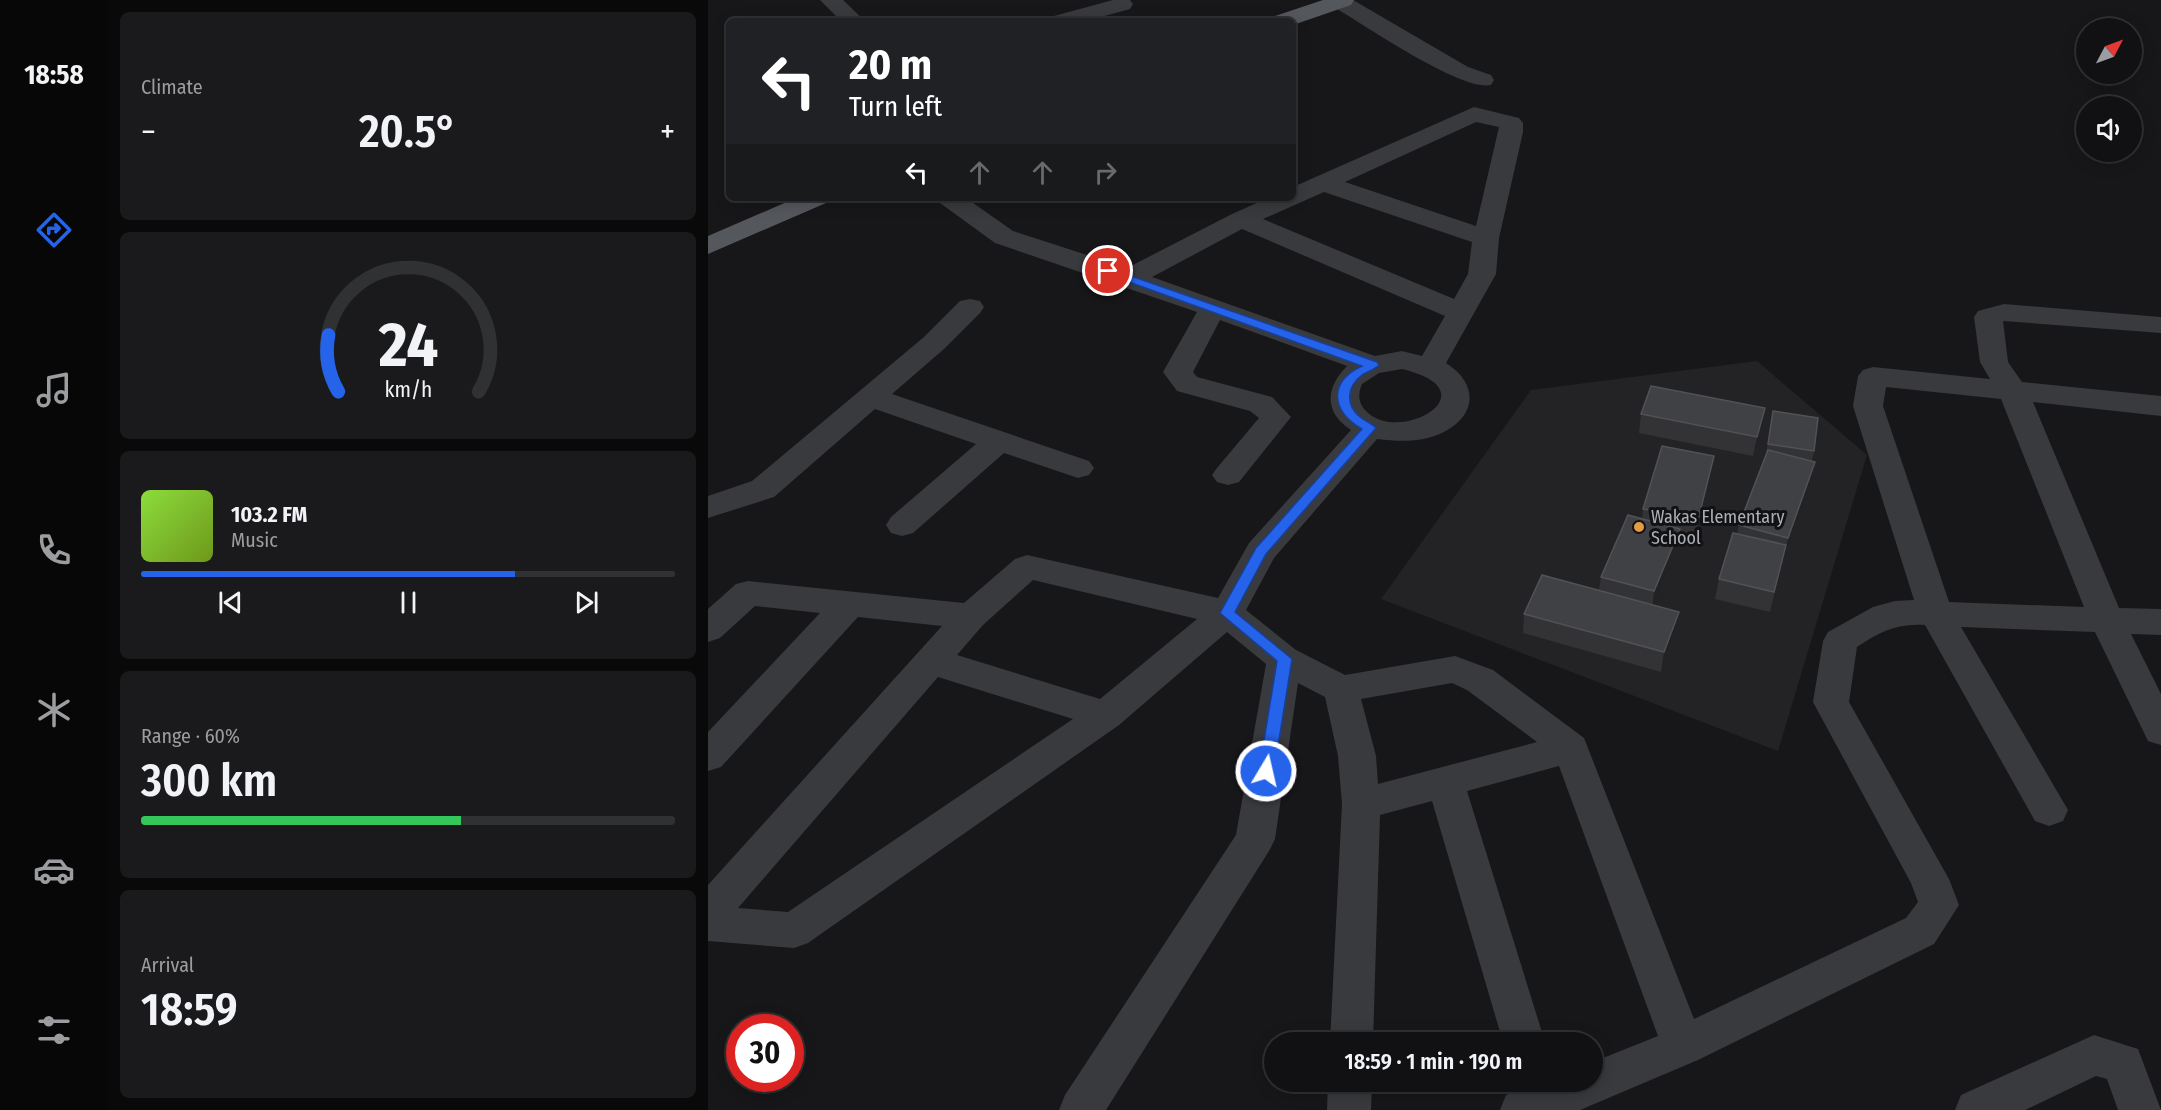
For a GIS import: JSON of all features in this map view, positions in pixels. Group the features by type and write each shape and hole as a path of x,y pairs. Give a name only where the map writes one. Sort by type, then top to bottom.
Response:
{"main road":[{"path":"1292,18 1341,1"},
{"path":"708,246 811,201"}],"street":[{"path":"831,0 851,18"},
{"path":"1341,1 1460,72 1483,80"},
{"path":"1073,18 1122,4"},
{"path":"1296,195 1474,114 1511,123 1511,132 1486,238 1482,274 1431,366"},
{"path":"1323,183 1486,238"},
{"path":"953,201 1004,237 1129,278 1373,365"},
{"path":"1129,278 1241,219 1282,201"},
{"path":"1241,219 1460,312"},
{"path":"708,507 763,489 934,343 970,307"},
{"path":"1213,308 1178,372 1187,384 1261,404 1276,417 1228,475"},
{"path":"2161,325 2004,312 1989,317 1994,362 2014,393 2107,621 2161,731"},
{"path":"1402,360 1431,366 1450,379 1455,385 1458,397 1454,410 1444,420 1428,429 1409,433 1389,433 1370,428 1350,414 1346,408 1343,396 1347,384 1358,373 1373,365 1402,360"},
{"path":"2049,810 1936,614 1868,406 1873,376 2157,412"},
{"path":"871,397 1078,468"},
{"path":"708,923 794,930 1106,715 1227,613 1261,551 1370,428"},
{"path":"902,525 1000,440"},
{"path":"708,913 971,616 1027,567 1227,613 1284,659 1341,689 1455,669 1480,680 1571,748 1683,1046"},
{"path":"708,629 748,592 971,616"},
{"path":"708,756 850,603"},
{"path":"1533,1099 1683,1046 1920,931 1939,905 1929,879 1831,702 1840,641 1874,619 1908,610 1936,614 2161,622"},
{"path":"1081,1110 1256,839 1284,659"},
{"path":"931,661 1106,715"},
{"path":"1341,689 1357,756 1361,804 1351,1032"},
{"path":"1361,804 1571,748"},
{"path":"1445,783 1521,1032"},
{"path":"1980,1109 2094,1055 2123,1064 2140,1110"},
{"path":"1348,1110 1349,1092"}],"shaded area":[{"name":"Wakas Elementary School","path":"1757,361 1867,455 1778,751 1381,599 1531,390"}],"building":[{"path":"1651,386 1765,408 1757,437 1641,414"},
{"path":"1773,411 1818,418 1814,451 1768,444"},
{"path":"1662,446 1714,456 1698,520 1643,509"},
{"path":"1768,450 1815,462 1788,538 1739,525"},
{"path":"1628,515 1680,529 1654,591 1601,577"},
{"path":"1733,533 1786,545 1774,592 1719,579"},
{"path":"1542,575 1679,612 1664,652 1524,614"}],"place":[{"name":"Wakas Elementary School","path":"1639,527"}],"route":[{"path":"1108,271 1373,365 1358,373 1347,384 1343,396 1346,408 1355,419 1370,428 1261,551 1227,613 1284,659 1266,771"}]}
